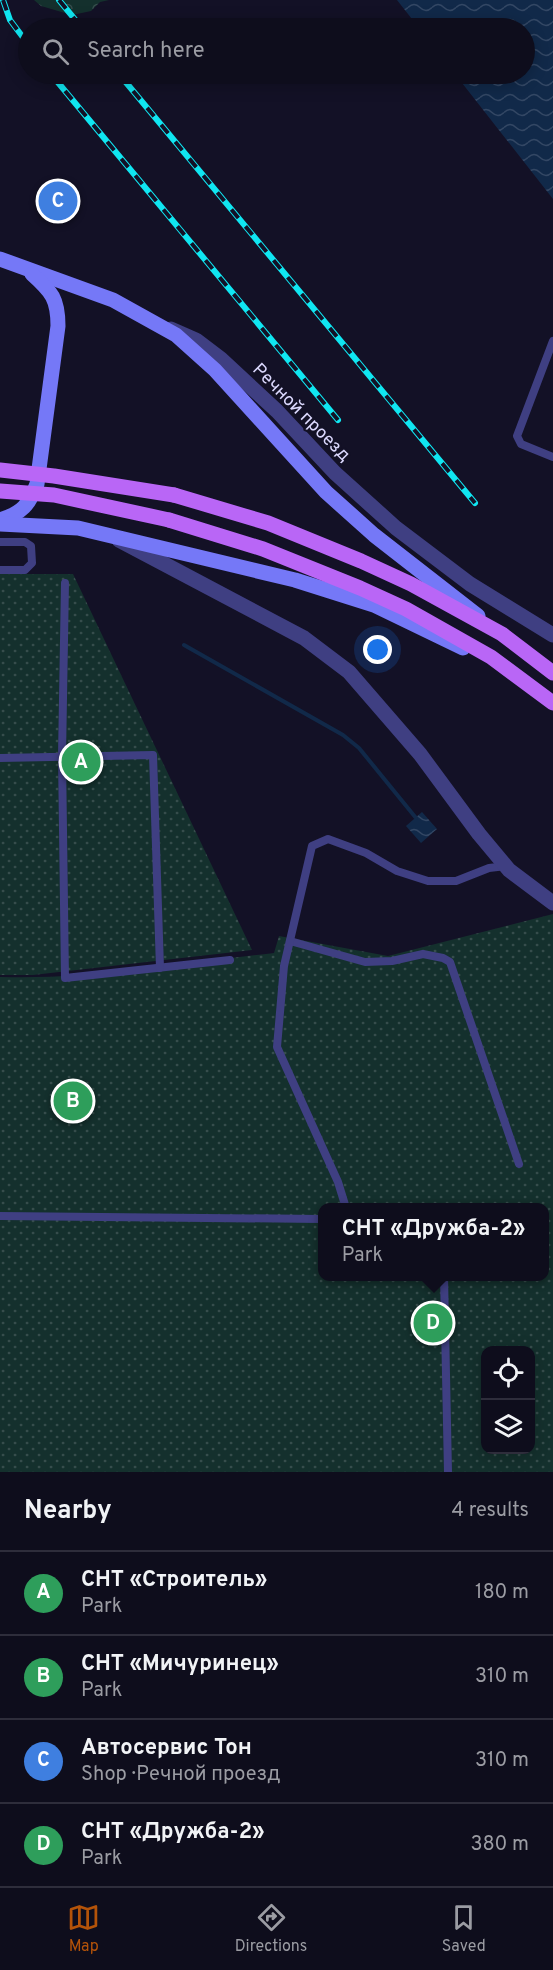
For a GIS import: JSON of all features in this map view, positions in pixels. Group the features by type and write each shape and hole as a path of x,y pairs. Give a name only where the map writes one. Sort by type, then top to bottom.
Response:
{"main road":[{"name":"Речной проезд","path":"0,259 113,300 142,315"},
{"path":"0,522 13,516 30,502 37,484 58,326 58,308 51,291 26,268"},
{"path":"142,315 176,335 197,352 326,492 374,535 553,673"},
{"path":"0,470 174,495 268,523 411,584 502,634"},
{"path":"0,491 54,495 169,520 263,549 406,609 491,657 553,703"},
{"path":"0,522 78,528 295,580 374,605 509,670"}],"street":[{"name":"Речной проезд","path":"142,315 196,340 221,359 277,411 334,473 396,528 470,584 553,635"},
{"path":"111,536 304,638 349,672 420,754 479,834 506,866 553,903"}],"lane":[{"path":"553,341 517,436 521,444 553,456"},
{"path":"0,543 25,542 31,546 32,563 25,570 0,570"},
{"path":"65,583 62,756 65,978 230,960"},
{"path":"0,758 153,755 160,968"},
{"path":"344,1203 338,1182 278,1047 284,966 312,846 328,839 366,853 397,871 428,881 456,881 489,868 506,866"},
{"path":"290,940 365,962 392,961 423,954 443,958 450,962 519,1164"},
{"path":"0,1216 318,1220"},
{"path":"444,1281 448,1472"}],"green space":[{"path":"34,0 109,0 100,2 91,11 72,15 41,6"},
{"path":"0,574 73,574 252,950 33,975 0,975"},
{"path":"553,914 553,1472 0,1472 0,977 103,973 274,953 279,936 388,956"}],"water":[{"path":"397,0 553,0 553,199 463,84 535,84 535,18 411,18"},
{"path":"422,812 437,829 421,843 406,826"}],"waterway":[{"path":"184,645 343,735 359,748 416,818"}],"railway":[{"path":"3,0 10,20 18,31"},
{"path":"59,0 74,18"},
{"path":"59,84 338,420"},
{"path":"127,84 475,503"}],"place":[{"name":"Автосервис Тон","path":"58,201"},
{"name":"СНТ «Строитель»","path":"81,762"},
{"name":"СНТ «Мичуринец»","path":"73,1101"},
{"name":"СНТ «Дружба-2»","path":"433,1323"}]}
